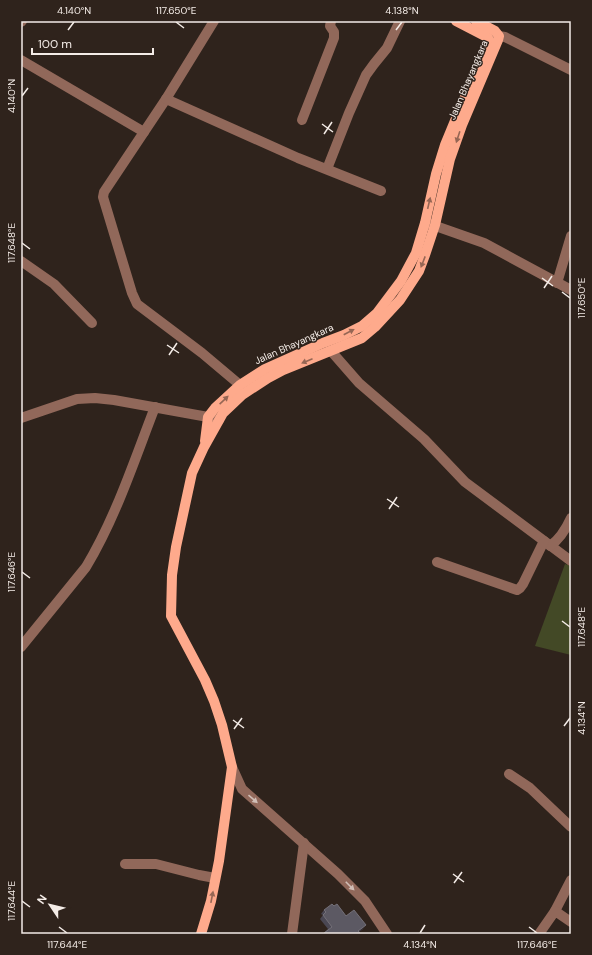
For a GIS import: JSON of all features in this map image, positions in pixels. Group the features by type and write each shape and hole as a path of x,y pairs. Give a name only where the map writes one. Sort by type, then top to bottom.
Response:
{"main road":[{"path":"456,21 488,38"},
{"path":"476,21 495,31 499,36"},
{"name":"Jalan Bhayangkara","path":"204,447 223,413 242,395 283,370 362,338 397,304 419,271 430,224 450,159 462,124 493,54 499,36"},
{"name":"Jalan Bhayangkara","path":"208,417 215,408 240,385 265,369 362,326 377,313 401,281 410,267 430,224 436,174 445,145 469,87 490,42 488,38"},
{"path":"201,934 211,901 219,861 232,767 222,725 214,701 205,680 171,616 172,575 176,547 192,473 204,447 208,417"}],"street":[{"path":"214,21 166,99 104,192 103,197 134,300 142,308 202,353 240,385"},
{"path":"302,120 334,38 334,32 330,26 331,21"},
{"path":"327,169 366,75 387,48 400,21"},
{"path":"488,38 499,36 505,37 571,70"},
{"path":"21,60 144,132"},
{"path":"166,99 298,158 381,191"},
{"path":"430,224 469,237 495,248 571,290"},
{"path":"557,283 571,236"},
{"path":"21,261 54,284 92,323"},
{"path":"331,351 359,383 424,439 459,476 571,561"},
{"path":"21,418 77,399 95,398 155,407 219,420"},
{"path":"21,646 86,567 95,553 128,479 155,407"},
{"path":"438,562 517,590 523,584 547,544 559,538 571,518"},
{"path":"232,767 242,789 338,874 365,901 387,934"},
{"path":"509,774 530,788 571,827"},
{"path":"292,934 304,843"},
{"path":"125,864 156,864 215,878"},
{"path":"539,934 555,911 571,880"},
{"path":"555,911 571,922"}],"green space":[{"path":"565,564 571,566 571,655 535,646"}],"building":[{"path":"332,904 334,906 337,904 346,916 354,910 366,925 358,931 361,934 324,933 332,927 323,915 326,912 324,910"}]}
